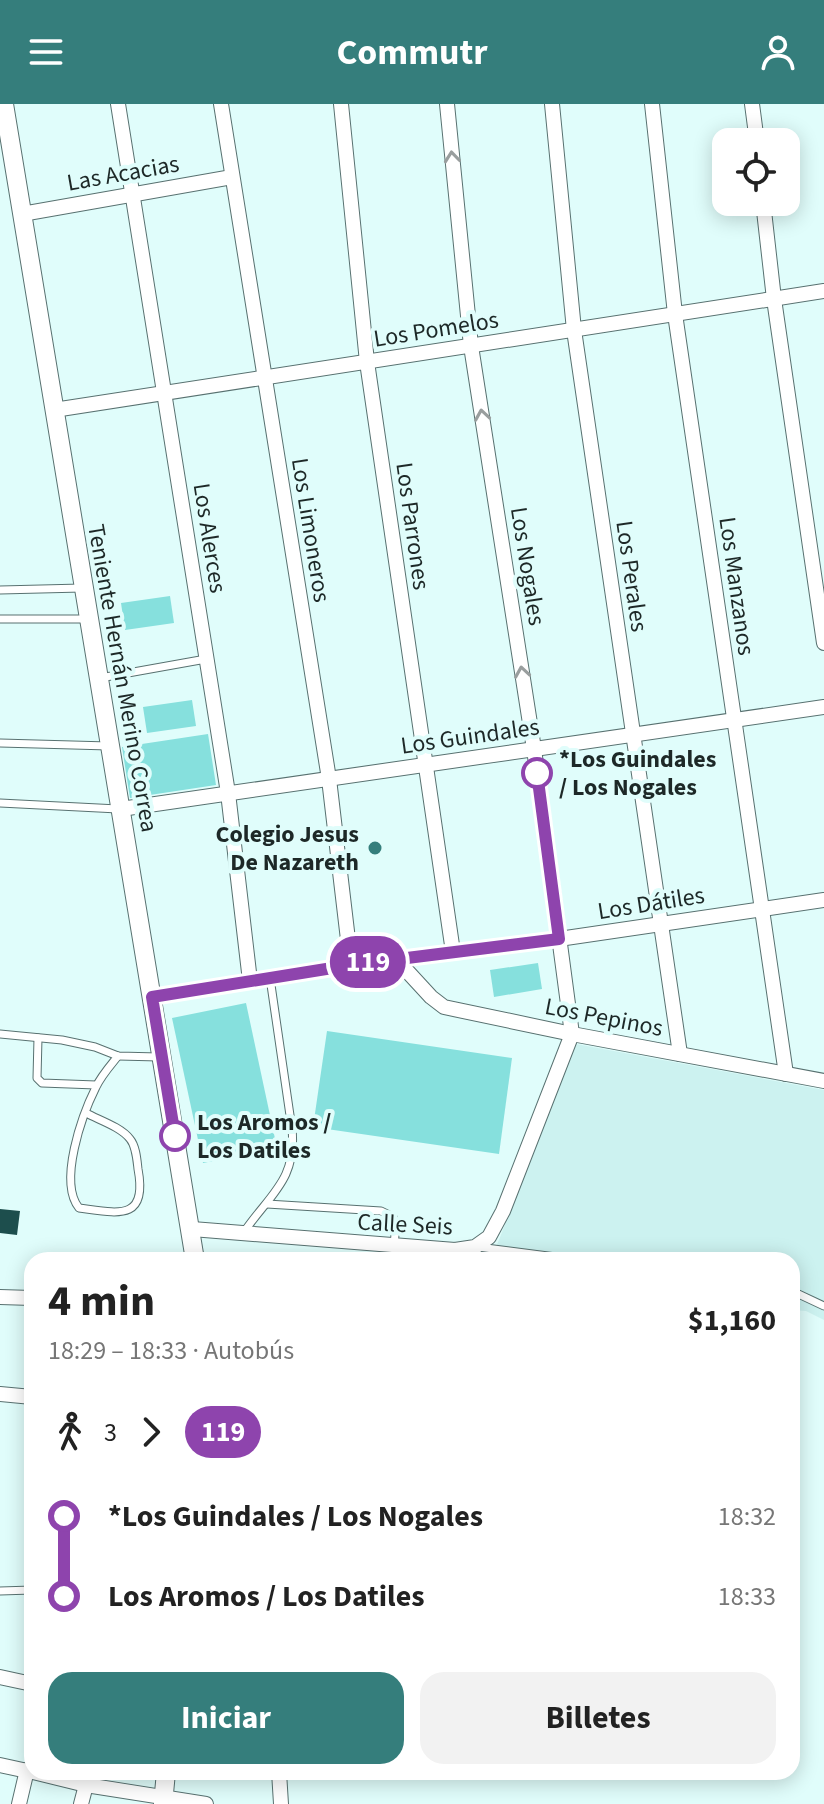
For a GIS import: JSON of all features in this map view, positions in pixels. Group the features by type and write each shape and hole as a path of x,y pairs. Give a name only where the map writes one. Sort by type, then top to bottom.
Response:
{"street":[{"name":"Teniente Hernán Merino Correa","path":"4,104 194,1252"},
{"name":"Los Alerces","path":"118,104 228,793 250,981"},
{"name":"Los Limoneros","path":"221,104 329,779 351,965"},
{"name":"Los Parrones","path":"341,104 367,362 453,952"},
{"name":"Los Nogales","path":"447,104 471,346 534,749 572,1034"},
{"name":"Los Perales","path":"552,104 574,330 680,1054"},
{"name":"Los Manzanos","path":"652,104 675,314 786,1074"},
{"path":"752,104 755,128"},
{"name":"Las Acacias","path":"22,214 232,177"},
{"path":"765,216 824,643"},
{"name":"Los Pomelos","path":"54,410 824,291"},
{"name":"Los Guindales","path":"121,809 824,707"},
{"name":"Los Dátiles","path":"152,997 351,965 559,939 824,900"},
{"name":"Los Pepinos","path":"396,959 444,1007 824,1081"},
{"name":"Calle Seis","path":"414,1252 475,1247 489,1237 503,1211 572,1034"},
{"name":"Calle Seis","path":"192,1229 385,1252"},
{"path":"0,1297 24,1298"},
{"path":"0,1394 24,1396"},
{"path":"0,1677 24,1682"},
{"path":"0,1765 24,1770"},
{"path":"19,1804 28,1780"},
{"path":"66,1780 164,1802 206,1804"},
{"path":"164,1802 165,1780"},
{"path":"280,1780 281,1804"},
{"path":"81,1804 86,1785"}],"lane":[{"path":"0,590 83,588"},
{"path":"0,619 88,619"},
{"path":"98,679 207,659"},
{"path":"0,743 111,746"},
{"path":"0,803 121,809"},
{"path":"243,1234 286,1176 293,1141 270,978"},
{"path":"0,1034 84,1045 118,1056 161,1057"},
{"path":"38,1038 37,1078 42,1083 96,1085"},
{"path":"86,1113 121,1131 134,1145 142,1190 138,1202 128,1210 118,1213 79,1208 73,1200 70,1181 74,1151 86,1113 96,1085 118,1056"},
{"path":"266,1204 381,1211 393,1217 396,1226 393,1252"},
{"path":"475,1247 515,1252"},
{"path":"800,1295 824,1306"},
{"path":"0,1591 24,1590"}],"shaded area":[{"path":"170,596 174,623 125,630 121,603"},
{"path":"192,700 196,726 147,733 143,707"},
{"path":"208,734 216,785 130,798 122,747"},
{"path":"538,963 542,989 494,997 490,970"},
{"path":"246,1003 277,1148 203,1163 172,1018"},
{"path":"327,1031 512,1058 499,1154 313,1127"},
{"path":"576,1044 824,1090 824,1320 800,1311 800,1252 494,1252"}],"building":[{"path":"0,1209 20,1211 17,1235 0,1233"}],"bus line":[{"name":"119","path":"175,1136 152,997 351,965 559,939 537,773"}],"place":[{"name":"*Los Guindales / Los Nogales","path":"537,773"},
{"name":"Colegio Jesus De Nazareth","path":"375,848"},
{"name":"Los Aromos / Los Datiles","path":"175,1136"}]}
